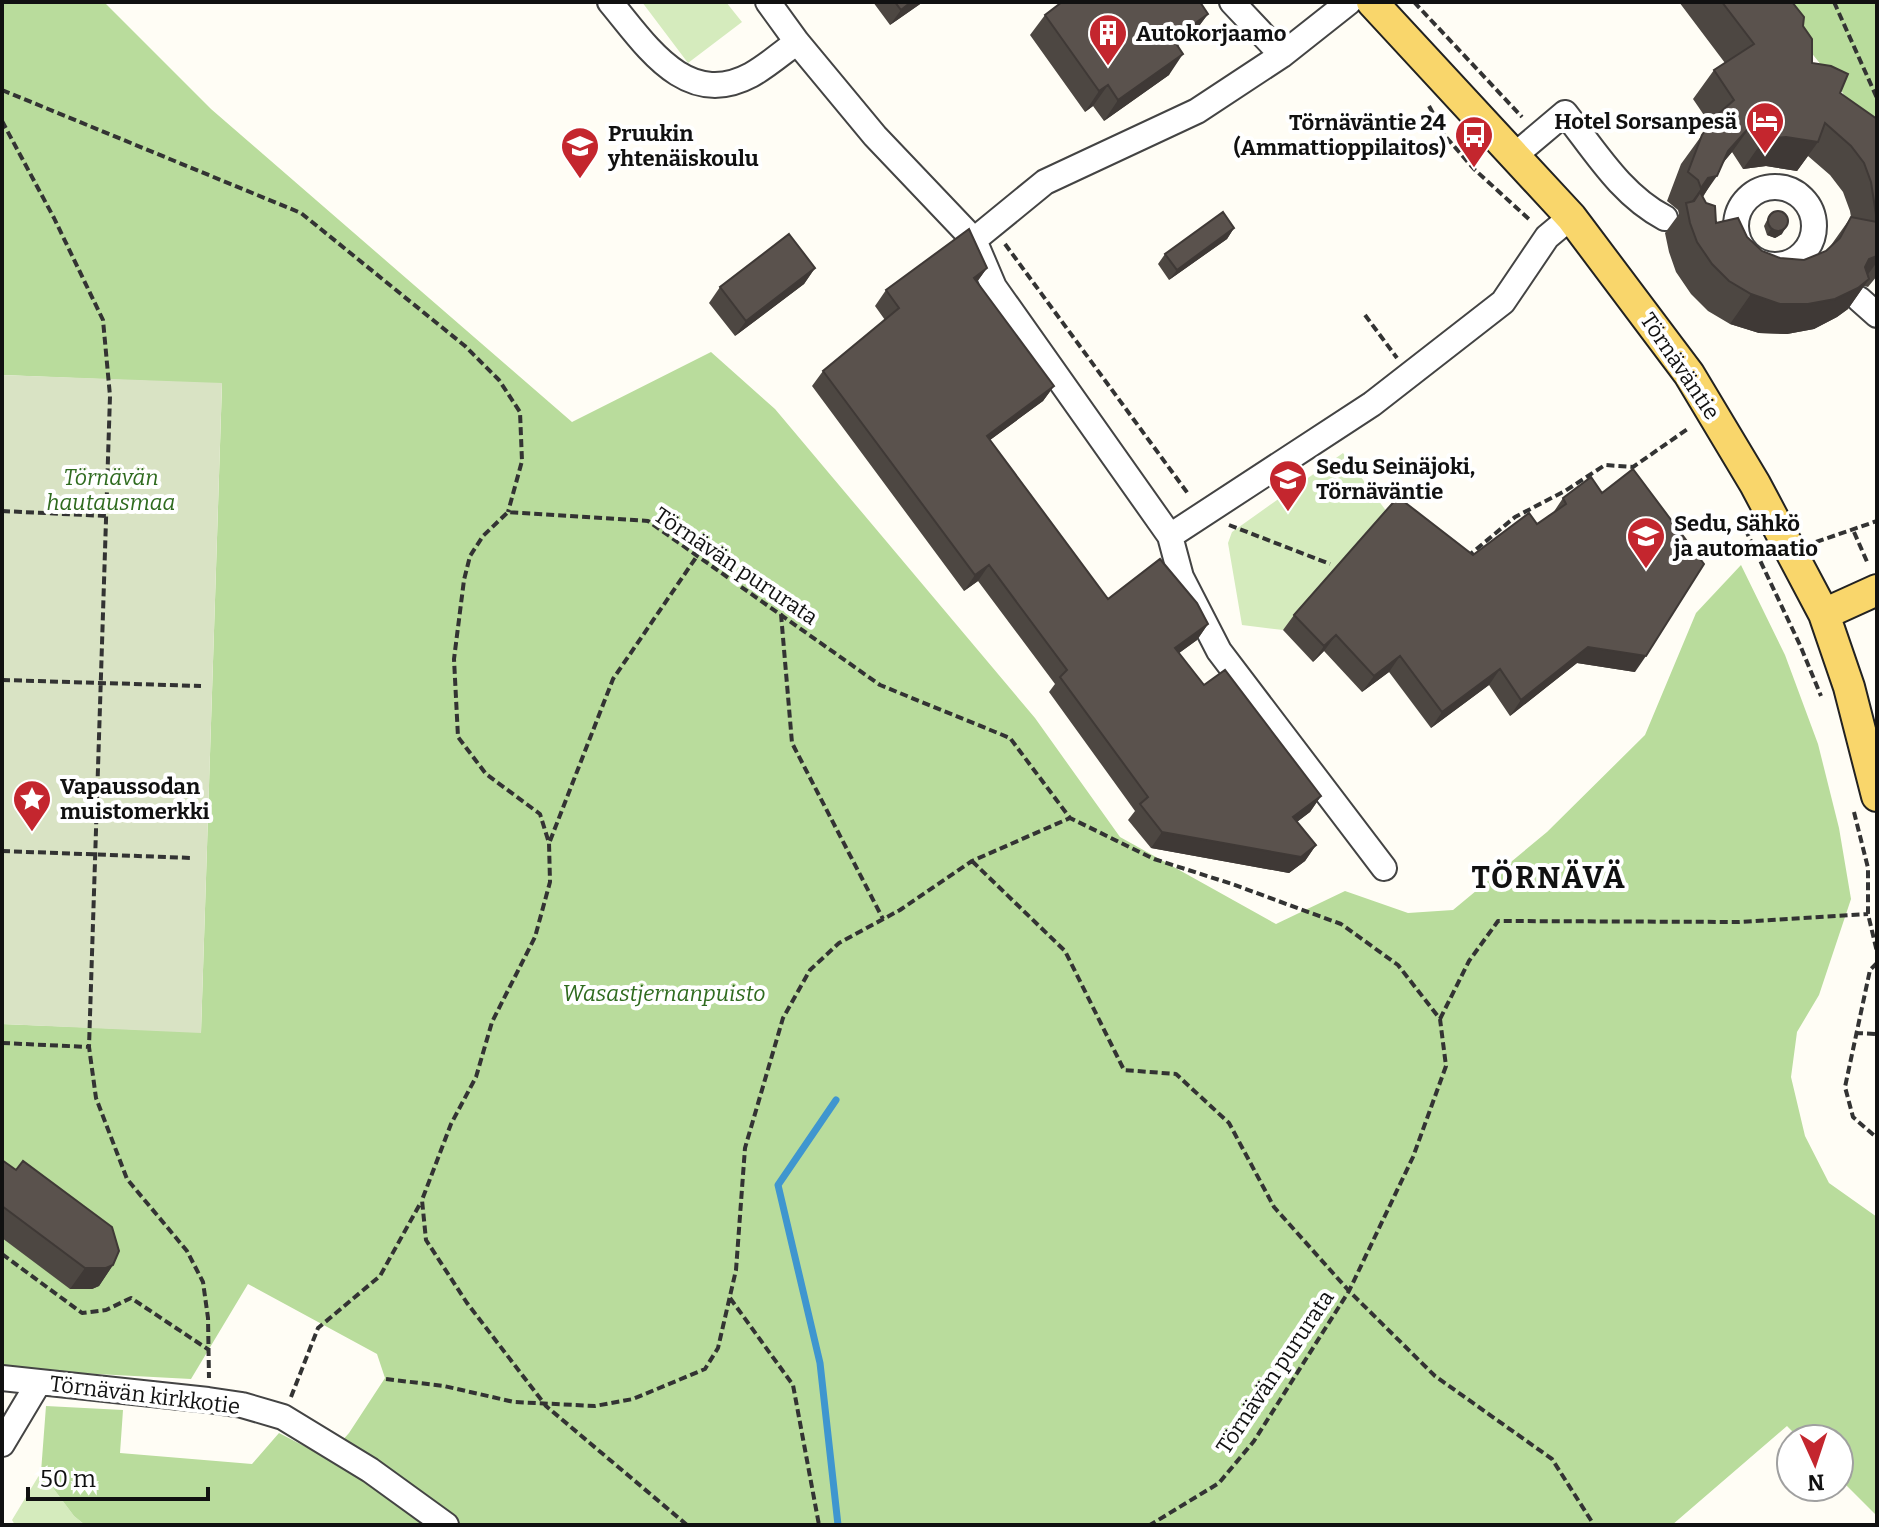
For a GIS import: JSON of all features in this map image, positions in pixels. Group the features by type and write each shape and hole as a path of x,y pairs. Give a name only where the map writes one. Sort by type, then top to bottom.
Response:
{"main road":[{"name":"Törnäväntie","path":"1372,2 1571,217 1689,374 1793,553 1824,614 1849,687 1865,801"},
{"path":"1824,614 1874,579"}],"street":[{"path":"610,2 655,56 679,76 702,84 724,84 750,75 797,42"},
{"path":"768,2 875,136 983,233 994,287 1170,536 1181,577 1219,651 1384,868"},
{"path":"1232,2 1282,55"},
{"path":"983,233 1045,182 1197,111 1282,55 1349,2"},
{"path":"1514,156 1565,113 1624,189 1644,207 1665,218"},
{"path":"1772,187 1786,188 1802,197 1812,213 1812,260 1781,264 1758,261 1745,251 1726,223 1757,191 1772,187"},
{"path":"1170,536 1410,376 1503,302 1547,237 1571,217"},
{"name":"Törnävän kirkkotie","path":"2,1378 220,1401 283,1417 370,1470 446,1525"},
{"path":"2,1444 39,1382"}],"path":[{"path":"1834,2 1877,98"},
{"path":"2,90 301,213 465,346 499,380 520,412 522,461 508,512 483,536 470,556 464,580 454,659 458,737 486,774 540,814 549,843 550,882 535,937 492,1022 476,1077 451,1124 422,1200 380,1276 318,1328 283,1417"},
{"path":"1426,100 1446,137 1474,169 1503,192 1547,237"},
{"path":"2,121 54,218 103,320 110,396 89,1047 96,1098 127,1179 187,1251 203,1282 209,1350 131,1298 106,1310 82,1313 2,1254"},
{"path":"983,233 1203,515 1330,564"},
{"path":"1365,315 1410,376"},
{"path":"1465,558 1515,517 1565,491 1605,465 1633,467 1691,426 1698,438"},
{"path":"2,511 106,516"},
{"name":"Törnävän pururata","path":"508,512 648,521 880,685 1010,738 1070,818 1154,859 1341,924 1398,965 1440,1019 1446,1066 1413,1157 1349,1291 1254,1441 1219,1483 1150,1525"},
{"path":"1737,513 1822,697"},
{"path":"1764,568 1822,540 1853,532 1877,521"},
{"path":"1853,532 1874,579"},
{"path":"549,843 613,679 697,556"},
{"path":"781,614 792,743 883,919"},
{"path":"2,680 201,686"},
{"path":"1865,801 1868,914 1877,952"},
{"path":"386,1379 444,1386 514,1402 546,1406 595,1406 633,1399 705,1369 718,1348 736,1270 745,1148 783,1018 810,970 839,943 883,919 972,861 1070,818"},
{"path":"2,851 193,858"},
{"path":"972,861 1065,951 1124,1070 1176,1074 1229,1123 1274,1207 1349,1291"},
{"path":"1440,1019 1469,961 1498,921 1738,922 1868,914"},
{"path":"1877,963 1870,970 1845,1087 1853,1117 1877,1138"},
{"path":"1855,1033 1877,1034"},
{"path":"2,1043 89,1047"},
{"path":"422,1200 426,1240 467,1303 546,1406 687,1525"},
{"name":"Törnävän pururata","path":"1349,1291 1435,1376 1552,1459 1594,1525"},
{"path":"730,1298 793,1385 803,1452 819,1525"}],"green space":[{"name":"Wasastjernanpuisto","path":"2,2 104,2 211,109 572,422 711,352 775,409 1035,718 1120,837 1276,924 1345,891 1408,913 1453,910 1547,832 1645,735 1696,613 1741,565 1785,655 1818,744 1839,828 1851,899 1819,995 1797,1032 1791,1077 1805,1136 1829,1183 1877,1217 1877,1516 1855,1494 1855,1423 1775,1423 1775,1436 1672,1525 85,1525 74,1516 41,1472 46,1406 123,1410 120,1453 252,1464 279,1433 327,1458 349,1433 385,1378 377,1354 248,1284 191,1379 2,1369 2,1024 201,1032 222,384 2,375"},
{"path":"642,2 726,2 742,22 688,63"},
{"path":"1771,2 1877,2 1877,150 1841,90"},
{"name":"Törnävän hautausmaa","path":"2,375 222,383 201,1033 2,1024"},
{"path":"1343,453 1387,512 1283,630 1242,625 1228,543 1232,532"},
{"path":"41,1472 74,1516 85,1525 15,1525 12,1520"}],"building":[{"path":"895,2 911,2 901,10"},
{"name":"Autokorjaamo","path":"1062,2 1200,2 1208,14 1173,39 1183,54 1118,100 1108,85 1099,91 1045,15"},
{"path":"1722,2 1792,2 1804,17 1803,26 1812,39 1812,63 1831,66 1848,74 1840,93 1877,119 1877,221 1871,182 1864,163 1851,146 1825,123 1818,142 1786,137 1764,139 1753,123 1728,151 1717,176 1708,178 1701,188 1698,180 1688,172 1702,135 1716,116 1734,100 1714,70 1754,44"},
{"path":"1700,192 1706,203 1715,206 1716,223 1738,218 1747,237 1762,251 1780,258 1804,260 1826,251 1840,238 1851,217 1877,222 1877,256 1869,259 1865,267 1869,279 1835,299 1808,304 1780,304 1751,294 1729,281 1697,242 1686,203 1694,201"},
{"path":"1778,211 1785,214 1788,221 1785,228 1778,231 1771,228 1768,221 1771,214"},
{"path":"1223,212 1234,228 1177,270 1165,254"},
{"path":"969,229 987,268 974,278 1054,386 987,436 1108,599 1160,559 1197,603 1208,624 1175,648 1204,685 1225,670 1321,796 1293,817 1316,845 1301,857 1162,832 1140,804 1148,797 1060,677 1067,670 989,565 975,575 823,371 899,308 886,290"},
{"path":"789,234 815,268 746,321 720,287"},
{"path":"1633,469 1704,564 1646,656 1588,647 1521,700 1500,669 1442,712 1400,656 1374,676 1336,635 1324,646 1294,615 1398,497 1473,555 1529,513 1537,524 1566,504 1563,498 1591,477 1602,493"},
{"path":"2,1160 16,1170 23,1161 112,1227 119,1251 113,1265 85,1268 2,1206"}],"waterway":[{"path":"836,1100 778,1185 820,1363 838,1525"}],"place":[{"name":"Autokorjaamo","path":"1108,67"},
{"name":"Hotel Sorsanpesä","path":"1765,155"},
{"name":"Törnäväntie 24 (Ammattioppilaitos)","path":"1474,169"},
{"name":"Pruukin yhtenäiskoulu","path":"580,180"},
{"name":"Sedu Seinäjoki, Törnäväntie","path":"1288,513"},
{"name":"Sedu, Sähkö ja automaatio","path":"1646,570"},
{"name":"Vapaussodan muistomerkki","path":"32,833"}],"district":[{"name":"TÖRNÄVÄ","path":"1549,878"}]}
